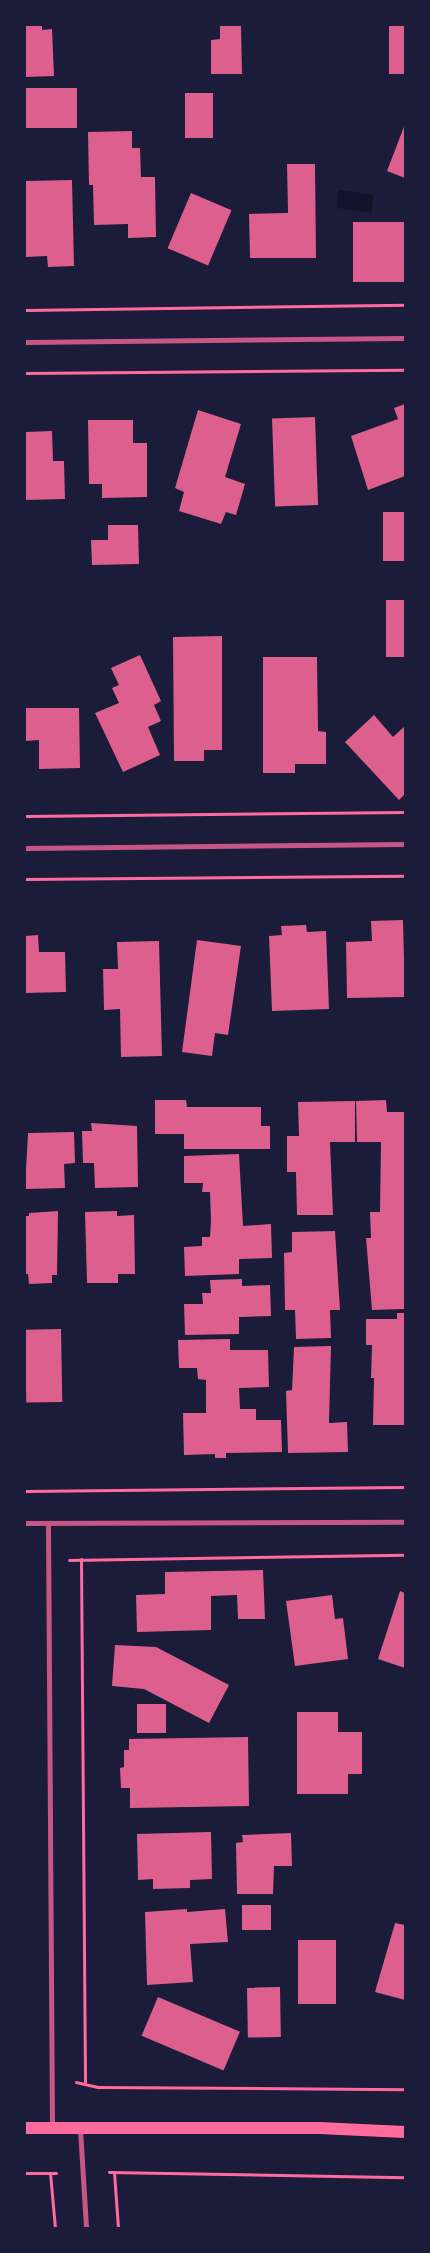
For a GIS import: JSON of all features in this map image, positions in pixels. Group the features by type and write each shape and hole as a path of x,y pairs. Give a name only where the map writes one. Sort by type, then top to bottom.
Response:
{"main road":[{"path":"25,2128 319,2128 405,2132"}],"street":[{"path":"25,342 405,338"},
{"path":"25,848 405,844"},
{"path":"25,1523 405,1522"},
{"path":"48,1523 52,2128"},
{"path":"80,2128 86,2228"}],"path":[{"path":"25,310 405,305"},
{"path":"25,373 405,370"},
{"path":"25,816 405,812"},
{"path":"25,879 405,876"},
{"path":"25,1491 405,1487"},
{"path":"68,1560 405,1555"},
{"path":"81,1560 85,2082"},
{"path":"76,2082 85,2082 98,2087 405,2090"},
{"path":"109,2172 405,2177"},
{"path":"114,2172 118,2228"},
{"path":"25,2173 56,2173"},
{"path":"50,2173 55,2228"}],"shaded area":[{"path":"339,190 374,195 371,213 336,208"}],"building":[{"path":"25,25 42,25 42,30 52,29 54,76 25,77"},
{"path":"220,25 241,25 242,74 211,74 211,40 220,39"},
{"path":"389,25 405,25 405,74 389,74"},
{"path":"25,88 77,88 77,128 25,128"},
{"path":"185,93 213,93 213,138 185,138"},
{"path":"405,124 405,178 387,171"},
{"path":"132,131 132,148 140,148 141,177 155,177 156,237 128,238 128,224 94,225 93,185 89,185 88,132"},
{"path":"287,164 315,164 316,258 250,258 249,214 288,213"},
{"path":"72,180 74,266 48,267 47,256 25,257 26,181"},
{"path":"191,193 232,210 208,265 168,248"},
{"path":"353,222 405,222 405,282 353,282"},
{"path":"405,404 405,476 368,490 351,436 398,419 394,408"},
{"path":"198,410 241,424 225,477 245,484 236,515 226,512 221,524 179,511 184,492 175,488"},
{"path":"315,417 318,505 275,506 272,419"},
{"path":"88,420 133,420 133,443 147,443 147,497 102,498 102,484 89,484"},
{"path":"52,431 53,461 64,461 65,499 25,500 25,432"},
{"path":"383,512 405,512 405,561 383,561"},
{"path":"108,525 138,525 139,564 92,565 91,540 108,540"},
{"path":"386,600 405,600 405,657 386,657"},
{"path":"222,636 222,750 204,750 204,761 174,761 173,637"},
{"path":"140,655 161,701 154,705 161,721 148,727 160,755 123,772 95,713 119,703 112,688 119,685 111,668"},
{"path":"263,657 317,657 318,731 326,732 326,764 295,764 295,773 263,773"},
{"path":"25,708 79,708 80,768 39,769 39,740 25,741"},
{"path":"374,715 393,737 405,726 405,794 399,800 345,742"},
{"path":"403,920 405,997 347,998 346,942 372,941 371,921"},
{"path":"306,925 307,932 326,931 329,1009 272,1011 269,936 282,935 281,926"},
{"path":"38,935 39,952 65,952 66,992 25,993 25,936"},
{"path":"197,940 241,946 228,1035 215,1033 212,1056 182,1052"},
{"path":"159,941 162,1056 121,1057 120,1009 104,1010 103,969 118,969 117,942"},
{"path":"155,1100 186,1100 187,1107 261,1107 261,1126 270,1126 270,1149 184,1149 184,1134 155,1134"},
{"path":"386,1100 387,1112 405,1112 405,1309 372,1310 366,1238 371,1238 370,1212 380,1212 381,1142 357,1142 356,1101"},
{"path":"355,1101 355,1142 330,1142 333,1215 297,1215 296,1172 287,1172 287,1136 299,1136 298,1102"},
{"path":"91,1123 137,1126 138,1187 95,1188 94,1163 83,1163 82,1131 92,1131"},
{"path":"74,1132 75,1163 64,1164 65,1188 25,1189 28,1133"},
{"path":"239,1154 243,1226 271,1224 272,1258 239,1259 239,1274 185,1276 184,1247 202,1246 202,1237 210,1237 211,1221 210,1192 202,1192 203,1183 184,1183 184,1156"},
{"path":"58,1211 57,1275 52,1275 52,1283 29,1284 28,1274 25,1274 25,1216 29,1216 29,1213"},
{"path":"117,1211 117,1216 134,1215 135,1274 118,1274 118,1283 87,1283 85,1212"},
{"path":"335,1231 340,1310 330,1310 331,1338 296,1339 295,1310 285,1310 284,1253 292,1252 292,1232"},
{"path":"242,1279 242,1286 270,1285 271,1316 239,1317 239,1334 185,1335 184,1304 203,1304 202,1293 211,1293 210,1280"},
{"path":"397,1313 405,1313 405,1425 373,1425 374,1378 371,1378 372,1345 366,1345 366,1319 397,1319"},
{"path":"61,1329 62,1402 26,1403 25,1330"},
{"path":"230,1339 230,1350 268,1350 269,1387 239,1388 240,1409 256,1409 256,1420 281,1420 282,1452 226,1453 226,1458 215,1458 215,1454 184,1455 183,1413 206,1413 206,1380 198,1379 197,1368 179,1368 178,1340"},
{"path":"331,1346 329,1423 347,1422 348,1452 288,1453 286,1391 292,1390 294,1347"},
{"path":"263,1570 265,1619 238,1619 237,1595 211,1596 211,1630 137,1632 136,1595 165,1594 165,1572"},
{"path":"400,1591 405,1593 405,1668 378,1659"},
{"path":"332,1595 335,1619 343,1618 348,1659 295,1666 286,1601"},
{"path":"115,1645 156,1647 229,1685 209,1723 144,1689 112,1686"},
{"path":"137,1704 166,1704 166,1733 137,1733"},
{"path":"297,1712 338,1712 338,1732 362,1732 362,1774 348,1774 348,1794 297,1794"},
{"path":"248,1737 249,1806 130,1808 130,1788 121,1788 120,1768 124,1767 124,1750 129,1750 129,1739"},
{"path":"211,1832 212,1879 190,1880 190,1888 153,1889 153,1879 138,1880 137,1834"},
{"path":"291,1833 292,1866 274,1866 273,1894 237,1894 236,1843 243,1842 242,1835"},
{"path":"242,1905 271,1905 271,1930 242,1930"},
{"path":"187,1909 187,1912 225,1909 228,1942 190,1944 193,1982 147,1985 145,1912"},
{"path":"395,1923 405,1925 405,2000 375,1992"},
{"path":"298,1940 336,1940 336,2004 298,2004"},
{"path":"280,1987 281,2037 248,2038 247,1988"},
{"path":"158,1997 240,2032 224,2070 142,2036"}]}
